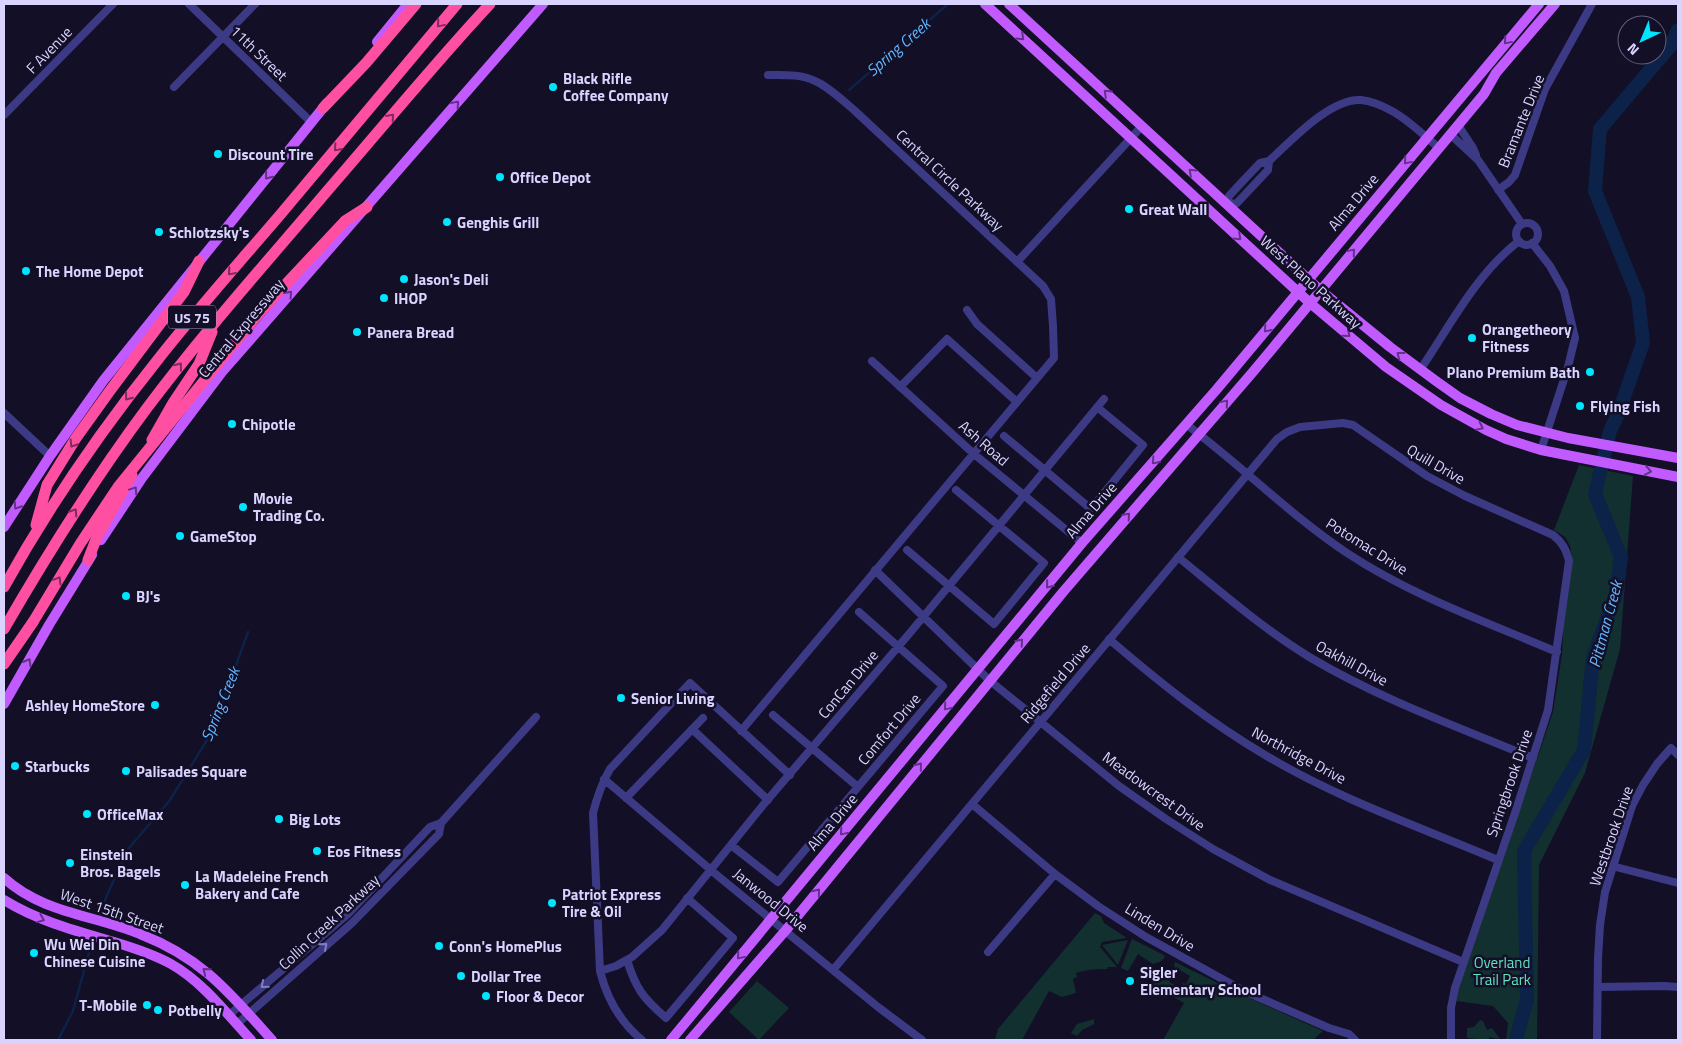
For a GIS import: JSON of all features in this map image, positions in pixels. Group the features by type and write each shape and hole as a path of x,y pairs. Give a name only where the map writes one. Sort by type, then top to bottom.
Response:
{"highway":[{"path":"323,108 366,64 416,4"},
{"name":"US 75","path":"4,587 33,536 96,442 156,362 456,4"},
{"name":"Central Expressway","path":"4,629 59,537 147,408 216,321 490,4"},
{"path":"4,664 33,622 80,544 118,487 151,444 285,285 345,221 367,207"},
{"path":"33,536 47,485 76,438 184,292 199,261"},
{"path":"88,560 97,537 112,509 173,403 199,364 216,321"}],"main road":[{"path":"4,527 50,456 103,381 408,4"},
{"name":"Central Expressway","path":"4,704 88,560 142,478 222,372 543,4"},
{"name":"West Plano Parkway","path":"985,4 1310,303 1386,367 1410,384 1466,420 1506,439 1541,450 1678,477"},
{"path":"997,15 1008,4"},
{"name":"West Plano Parkway","path":"1008,4 1320,290 1420,370 1460,398 1491,414 1546,432 1678,458"},
{"name":"Alma Drive","path":"671,1040 1082,543 1187,425 1538,4"},
{"name":"Alma Drive","path":"690,1040 786,930 989,680 1108,538 1310,303 1484,94 1496,73 1555,4"},
{"path":"1450,110 1450,134"},
{"path":"1410,384 1420,370"},
{"name":"West 15th Street","path":"4,878 23,893 41,902 73,914 138,933 180,952 203,968 241,1005 272,1040"},
{"path":"17,908 23,893"},
{"name":"West 15th Street","path":"4,900 47,922 138,950 172,964 188,975 212,997 251,1040"}],"street":[{"name":"F Avenue","path":"4,115 113,4"},
{"name":"11th Street","path":"189,4 311,122"},
{"path":"174,87 255,4"},
{"name":"Bramante Drive","path":"1498,190 1510,182 1514,175 1545,89 1592,4"},
{"name":"Central Circle Parkway","path":"768,75 797,76 815,81 831,91 854,110 1043,286 1051,299 1054,358 1037,378"},
{"path":"1216,216 1227,205 1229,196 1260,163 1269,161 1315,119 1334,107 1347,102 1359,100 1375,103 1392,110 1439,148"},
{"path":"1458,125 1473,148 1478,160 1522,224"},
{"path":"1017,262 1142,126"},
{"path":"1450,134 1478,160"},
{"path":"1522,224 1529,224 1535,228 1538,234 1532,243 1526,244 1519,241 1516,232 1522,224"},
{"path":"1420,370 1471,292 1507,251 1519,241"},
{"path":"1532,243 1550,266 1564,291 1574,338 1568,366 1541,450"},
{"path":"741,731 1037,378 977,324 966,310"},
{"path":"900,387 946,339 1017,402"},
{"name":"Ash Road","path":"872,361 974,454 1082,543"},
{"name":"ConCan Drive","path":"600,971 627,960 645,947 662,930 768,800 1104,399"},
{"path":"1004,436 1091,509 1144,446 1097,407"},
{"path":"4,413 50,456"},
{"name":"Quill Drive","path":"1307,425 1343,422 1353,425 1427,476 1465,496 1554,534"},
{"name":"Potomac Drive","path":"1187,425 1308,525 1348,553 1393,580 1438,602 1557,652"},
{"name":"Ridgefield Drive","path":"833,970 1277,439 1287,432 1307,425"},
{"path":"907,550 994,624 1044,563 956,490"},
{"name":"Springbrook Drive","path":"1451,1040 1451,1008 1455,988 1548,710 1569,561 1567,551 1554,534"},
{"name":"Oakhill Drive","path":"1178,557 1247,613 1325,666 1385,696 1533,758"},
{"name":"Meadowcrest Drive","path":"875,570 989,680 1119,786 1166,819 1212,849 1270,880 1463,962"},
{"path":"858,612 898,647"},
{"name":"Northridge Drive","path":"1109,639 1177,695 1221,728 1266,756 1313,781 1355,800 1498,860"},
{"name":"Comfort Drive","path":"732,845 778,882 943,686 898,647"},
{"path":"642,1040 627,1026 613,1007 605,992 600,971 593,813 598,792 610,768 690,683 790,775"},
{"path":"772,715 858,787"},
{"name":"Collin Creek Parkway","path":"229,1015 348,914 430,827 441,823 536,717"},
{"path":"626,798 703,718"},
{"path":"692,729 768,800"},
{"name":"Westbrook Drive","path":"1597,1040 1600,925 1605,892 1612,866 1632,806 1643,785 1657,764 1671,748 1678,754"},
{"name":"Janwood Drive","path":"604,779 833,970 922,1040"},
{"name":"Linden Drive","path":"972,804 1055,874 1098,906 1146,937 1244,991 1329,1028 1349,1034 1355,1040"},
{"name":"Collin Creek Parkway","path":"237,1024 352,922 439,834 441,823"},
{"path":"1612,866 1678,883"},
{"path":"988,952 1055,874"},
{"path":"627,960 633,979 646,1000 666,1018 733,938 687,898"},
{"path":"1598,988 1678,987"}],"green space":[{"name":"Overland Trail Park","path":"1579,465 1633,476 1620,649 1585,773 1539,865 1537,1040 1506,1040 1508,1023 1493,1006 1456,1001 1458,989 1553,712 1562,654 1564,599 1572,557 1570,546 1565,537 1554,530"},
{"path":"1095,913 1101,916 1104,923 1127,938 1102,942 1100,947 1117,967 1076,973 1077,977 1073,979 1076,993 1062,997 1049,991 1022,1040 995,1040 998,1029"},
{"path":"1132,939 1165,956 1163,960 1153,964 1138,954 1128,971 1121,968"},
{"path":"1128,940 1118,965 1102,945"},
{"path":"1175,962 1323,1031 1313,1040 1163,1040 1184,1003 1153,985 1158,976 1151,973 1164,972 1172,976 1169,982 1180,988 1183,983 1186,984 1190,976 1174,967"},
{"path":"757,981 789,1008 759,1040 729,1012"},
{"path":"1094,1019 1094,1024 1082,1030 1077,1036 1071,1033 1077,1024"},
{"path":"1480,1020 1483,1021 1487,1030 1492,1028 1500,1039 1489,1037 1489,1040 1467,1038 1467,1028 1474,1027"}],"waterway":[{"name":"Spring Creek","path":"849,90 948,4"},
{"name":"Pittman Creek","path":"1516,1040 1527,999 1524,851 1584,750 1593,657 1616,594 1621,557 1595,494 1610,431 1618,414 1643,343 1638,297 1595,191 1600,129 1671,45 1678,30"},
{"name":"Spring Creek","path":"99,918 107,895 129,848 170,800 212,732 248,632"},
{"name":"Spring Creek","path":"58,1040 73,1011 93,938"}],"place":[{"name":"Black Rifle Coffee Company","path":"553,87"},
{"name":"Discount Tire","path":"218,154"},
{"name":"Office Depot","path":"500,177"},
{"name":"Great Wall","path":"1129,209"},
{"name":"Genghis Grill","path":"447,222"},
{"name":"Schlotzsky's","path":"159,232"},
{"name":"The Home Depot","path":"26,271"},
{"name":"Jason's Deli","path":"404,279"},
{"name":"IHOP","path":"384,298"},
{"name":"Panera Bread","path":"357,332"},
{"name":"Orangetheory Fitness","path":"1472,338"},
{"name":"Plano Premium Bath","path":"1590,372"},
{"name":"Flying Fish","path":"1580,406"},
{"name":"Chipotle","path":"232,424"},
{"name":"Movie Trading Co.","path":"243,507"},
{"name":"GameStop","path":"180,536"},
{"name":"BJ's","path":"126,596"},
{"name":"Senior Living","path":"621,698"},
{"name":"Ashley HomeStore","path":"155,705"},
{"name":"Starbucks","path":"15,766"},
{"name":"Palisades Square","path":"126,771"},
{"name":"OfficeMax","path":"87,814"},
{"name":"Big Lots","path":"279,819"},
{"name":"Eos Fitness","path":"317,851"},
{"name":"Einstein Bros. Bagels","path":"70,863"},
{"name":"La Madeleine French Bakery and Cafe","path":"185,885"},
{"name":"Patriot Express Tire & Oil","path":"552,903"},
{"name":"Conn's HomePlus","path":"439,946"},
{"name":"Wu Wei Din Chinese Cuisine","path":"34,953"},
{"name":"Dollar Tree","path":"461,976"},
{"name":"Sigler Elementary School","path":"1130,981"},
{"name":"Floor & Decor","path":"486,996"},
{"name":"T-Mobile","path":"147,1005"},
{"name":"Potbelly","path":"158,1010"}]}
